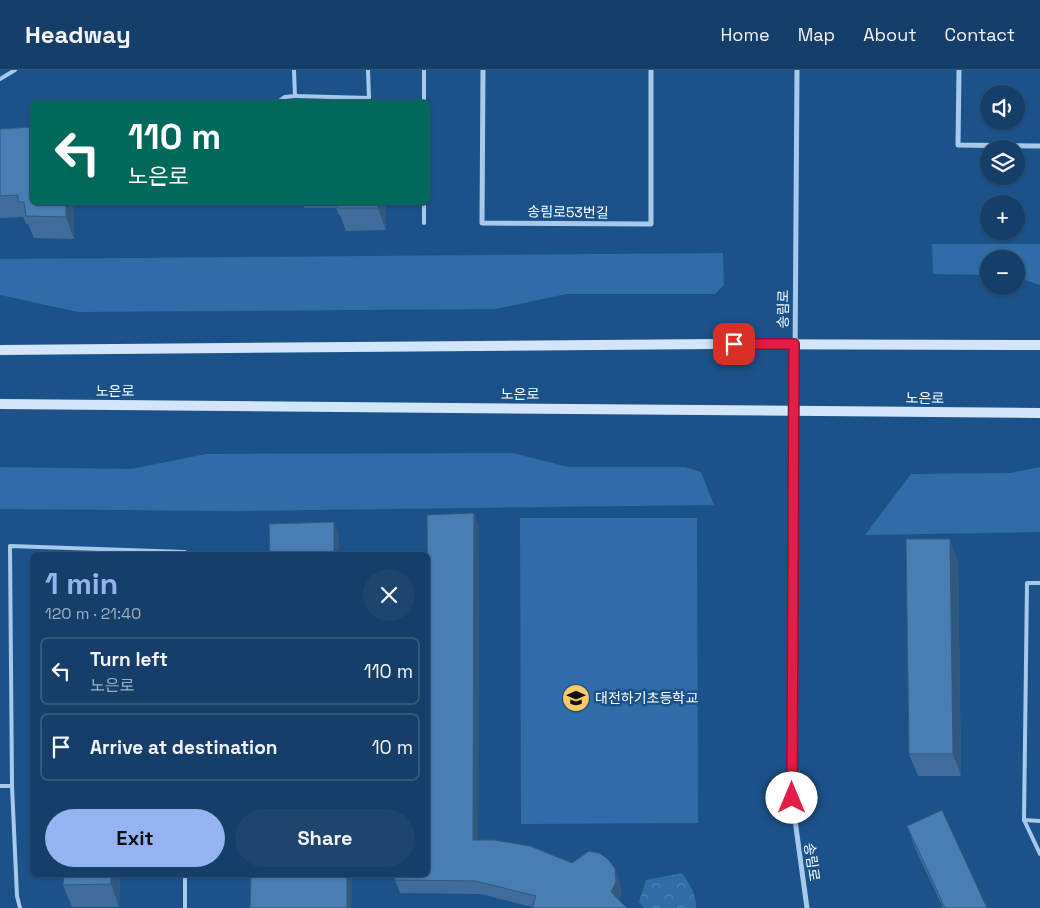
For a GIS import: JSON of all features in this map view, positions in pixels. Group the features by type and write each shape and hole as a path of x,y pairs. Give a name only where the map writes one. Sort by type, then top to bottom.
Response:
{"street":[{"name":"송림로53번길","path":"483,70 482,223 651,224 651,70"},
{"name":"송림로","path":"797,70 793,410 792,798 808,908"},
{"path":"959,70 958,145 1040,146"},
{"path":"0,350 1040,344"},
{"name":"노은로","path":"0,404 1040,413"}],"lane":[{"path":"0,79 15,70"},
{"path":"294,70 295,96"},
{"path":"281,100 285,97 295,96 369,98 368,70"},
{"path":"424,70 424,100"},
{"path":"424,205 424,223"},
{"path":"20,908 17,896 12,786 10,546 185,552"},
{"path":"1040,583 1027,583 1024,820 1040,854"},
{"path":"0,786 12,786"},
{"path":"1024,820 1040,821"},
{"path":"185,877 185,908"}],"green space":[{"path":"932,244 1040,244 1040,285 1025,280 1025,250 980,250 980,275 933,274"},
{"path":"723,253 724,285 715,294 566,294 496,309 78,312 0,295 0,259"},
{"path":"513,453 568,467 685,467 701,472 714,505 235,511 0,509 0,467 131,469 206,454"},
{"path":"1040,467 1040,532 865,535 911,474 1010,473"},
{"path":"520,518 697,518 698,823 521,824"},
{"path":"682,873 694,893 696,908 644,908 639,902 646,880"}],"building":[{"path":"30,127 30,205 66,205 66,217 26,216 24,202 18,202 18,195 0,196 0,129"},
{"path":"338,205 378,205 378,208 338,208"},
{"path":"474,513 473,840 494,840 530,846 572,863 589,851 599,853 608,859 615,869 616,882 611,892 627,908 532,908 536,896 476,881 395,880 395,877 430,877 430,552 427,552 427,515"},
{"path":"334,522 334,552 270,552 269,524"},
{"path":"906,539 950,539 953,754 909,754"},
{"path":"942,810 987,908 945,908 907,826"},
{"path":"64,877 111,877 111,884 63,885"},
{"path":"251,877 347,877 347,908 250,908"}],"place":[{"name":"대전하기초등학교","path":"576,698"}],"route":[{"path":"734,344 794,344 792,798"}]}
